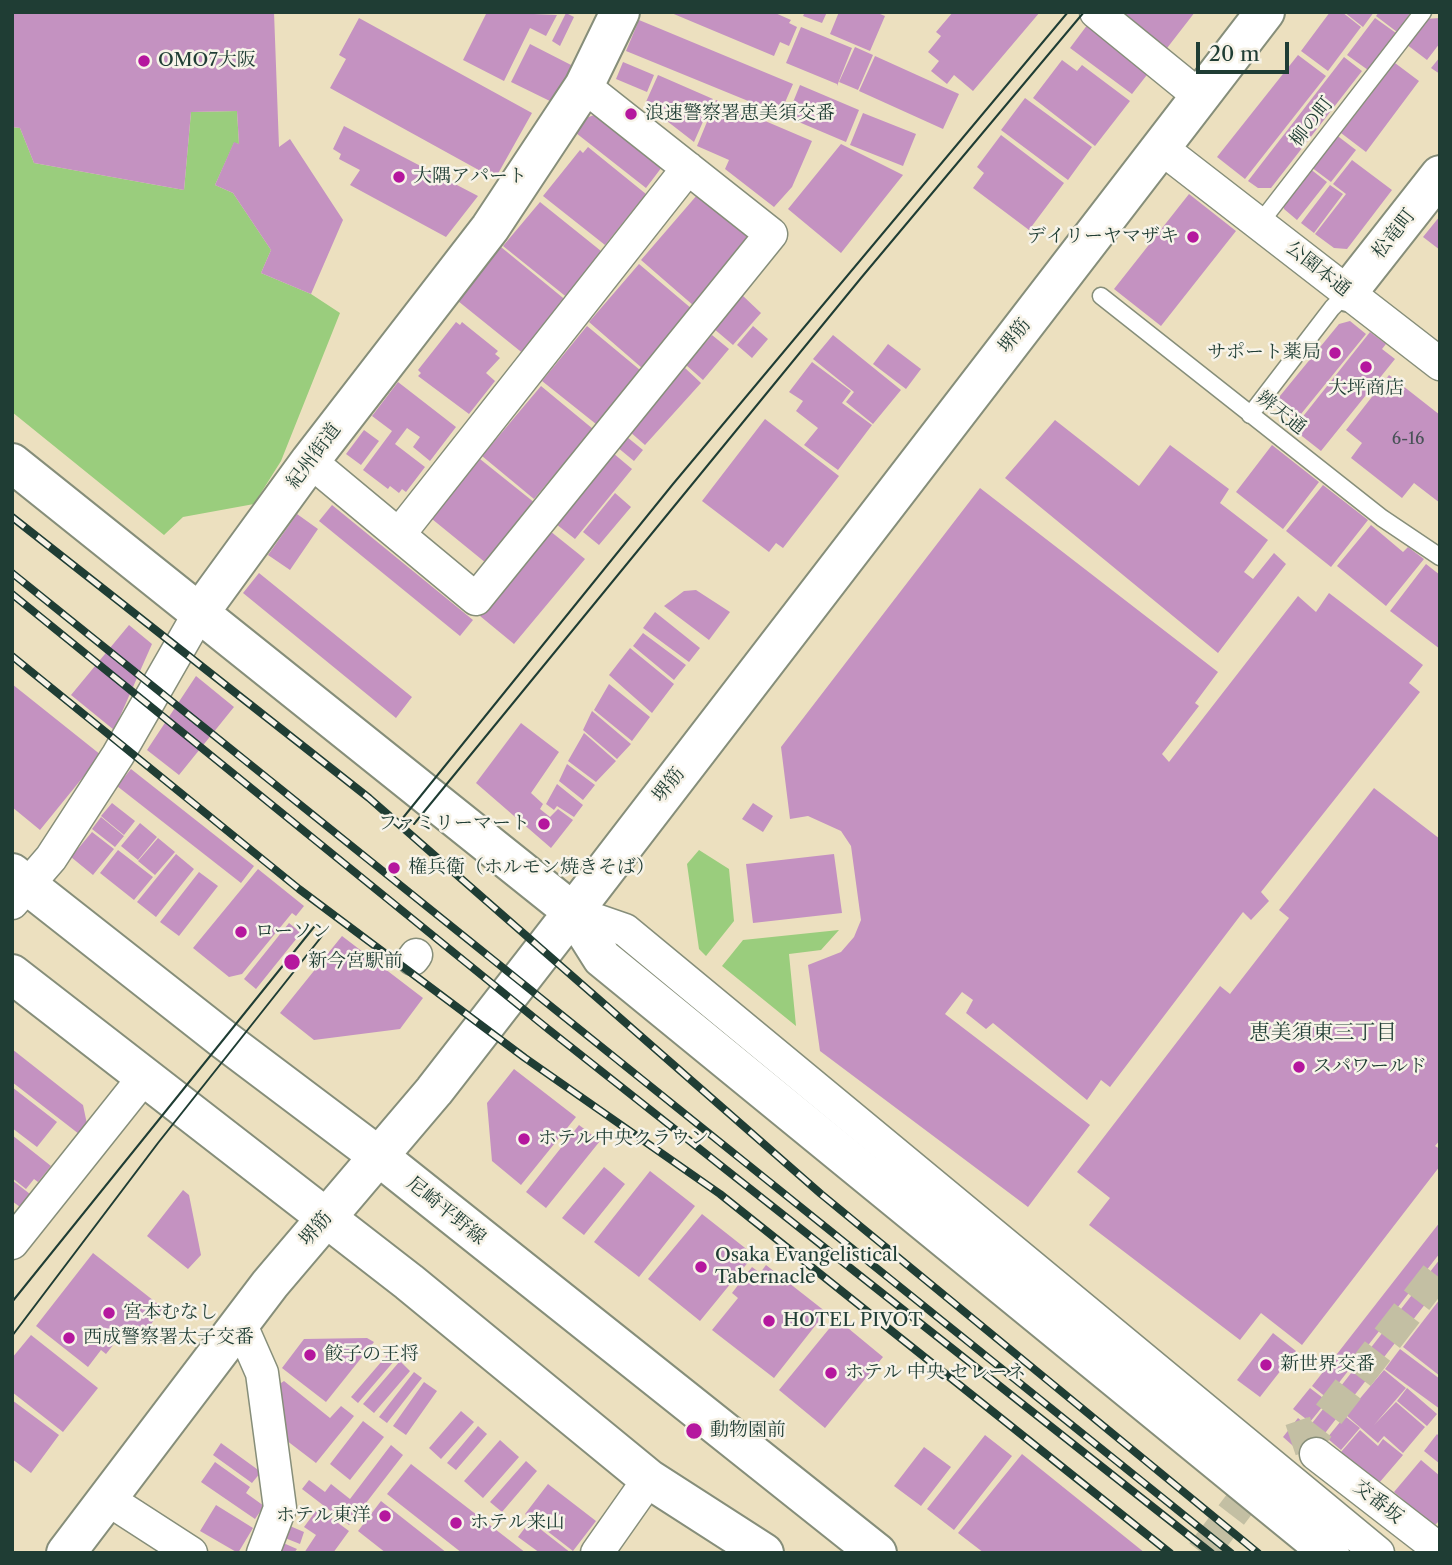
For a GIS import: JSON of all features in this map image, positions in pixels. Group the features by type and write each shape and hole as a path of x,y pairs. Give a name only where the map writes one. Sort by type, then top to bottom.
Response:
{"street":[{"name":"紀州街道","path":"17,887 51,858 118,755 200,612 310,461 490,228 584,86 620,12"},
{"path":"1096,12 1198,96"},
{"name":"堺筋","path":"66,1553 109,1500 240,1324 377,1155 434,1091 1265,12"},
{"path":"310,461 400,533 476,599 771,234 584,86"},
{"name":"公園本通","path":"1160,147 1440,364"},
{"path":"400,533 688,168"},
{"name":"松竜町","path":"1363,304 1440,175"},
{"path":"12,463 573,912 602,958 1330,1553"},
{"name":"尼崎平野線","path":"17,887 377,1155 877,1553"},
{"path":"573,912 625,930 1378,1553"},
{"path":"12,974 326,1218 649,1479 764,1553"},
{"path":"12,1243 145,1076"},
{"path":"240,1324 262,1373 280,1508 263,1553"},
{"name":"交番坂","path":"1316,1454 1440,1550"},
{"path":"597,1553 649,1479"},
{"path":"109,1500 191,1553"},
{"path":"688,1504 704,1538 720,1553"}],"lane":[{"name":"柳の町","path":"1260,223 1423,12"},
{"name":"辨天通","path":"1101,296 1382,519 1440,557"},
{"path":"1251,415 1332,308 1363,304"}],"green space":[{"path":"237,111 239,144 234,143 215,185 233,193 271,250 261,273 311,294 340,313 281,461 254,504 183,517 164,535 12,412 12,127 20,128 34,163 184,190 191,112"},
{"path":"699,850 729,869 734,921 706,956 699,949 687,864"},
{"path":"839,930 821,950 789,954 796,1026 722,966 743,940"}],"building":[{"path":"12,12 274,12 279,147 290,139 343,220 311,294 261,273 271,250 233,193 215,185 234,142 239,144 237,111 191,112 184,190 34,163 20,128 12,127"},
{"path":"487,12 557,15 546,36 530,28 504,81 463,60"},
{"path":"669,12 773,12 791,20 789,23 797,27 789,46 780,42 774,56"},
{"path":"805,12 827,12 822,23 803,16"},
{"path":"839,12 875,12 885,16 870,51 830,34"},
{"path":"953,12 1040,12 973,91 954,75 947,84 931,71 939,61 928,52 941,36 936,32"},
{"path":"1112,12 1195,12 1164,52"},
{"path":"1330,12 1342,12 1361,27 1328,71 1301,51"},
{"path":"1344,12 1374,12 1363,27"},
{"path":"1379,12 1411,12 1397,32 1376,16"},
{"path":"566,13 574,17 560,46 552,41"},
{"path":"359,18 532,113 495,179 330,88 346,59 339,55"},
{"path":"1375,18 1396,33 1368,70 1347,55"},
{"path":"1440,18 1440,43 1427,60 1406,44 1425,19"},
{"path":"639,20 793,84 780,114 626,51"},
{"path":"1088,24 1150,71 1132,94 1070,48"},
{"path":"801,27 852,48 837,86 786,63"},
{"path":"530,44 575,67 556,104 511,82"},
{"path":"855,47 873,55 858,90 839,82"},
{"path":"1298,55 1326,76 1245,179 1217,157"},
{"path":"875,56 959,94 943,129 859,91"},
{"path":"1344,57 1362,71 1271,188 1258,188 1248,181"},
{"path":"1440,57 1440,74 1431,68"},
{"path":"1062,60 1077,71 1082,65 1130,101 1095,146 1033,98"},
{"path":"623,62 654,75 647,92 616,79"},
{"path":"1395,63 1419,81 1366,152 1341,133"},
{"path":"658,75 713,99 694,142 645,104"},
{"path":"800,85 859,110 846,142 787,117"},
{"path":"1025,98 1092,147 1068,180 1001,130"},
{"path":"716,100 812,141 792,187 774,207 725,169 729,160 697,146"},
{"path":"863,113 916,134 903,166 850,145"},
{"path":"594,115 602,121 606,117 665,163 646,188 576,133 586,118"},
{"name":"大隅アパート","path":"344,126 478,196 446,237 350,185 360,170 339,159 341,154 333,149"},
{"path":"1335,134 1356,150 1331,182 1311,167"},
{"path":"1001,135 1064,183 1029,230 973,188 984,173 977,167"},
{"path":"841,144 903,175 841,253 788,209"},
{"path":"588,147 646,194 605,245 543,196 580,150 583,153"},
{"path":"1352,160 1392,190 1347,249 1334,248 1315,234 1346,194 1333,184"},
{"path":"1309,168 1327,182 1297,220 1284,209 1283,201"},
{"path":"1330,185 1343,194 1314,233 1301,223"},
{"path":"704,187 758,232 694,306 641,260"},
{"path":"1189,194 1236,231 1161,326 1114,289"},
{"path":"540,202 606,255 569,299 503,246"},
{"path":"1440,216 1440,250 1423,237"},
{"path":"501,247 568,302 525,355 458,301"},
{"path":"639,264 692,309 642,368 589,322"},
{"path":"742,295 761,313 733,345 713,328"},
{"path":"1350,321 1366,334 1297,419 1275,402 1339,324"},
{"path":"456,322 460,325 462,322 498,351 495,354 500,358 486,373 495,381 469,414 418,376 421,373 418,370"},
{"path":"587,326 640,370 596,424 542,381"},
{"path":"753,326 768,339 752,358 737,345"},
{"path":"1370,332 1386,344 1382,349 1395,359 1321,451 1293,429"},
{"path":"712,335 729,349 703,380 686,365"},
{"path":"833,335 901,390 873,424 846,402 854,392 813,359"},
{"path":"888,344 921,369 906,389 873,364"},
{"path":"812,362 851,391 842,403 872,425 838,470 804,445 818,428 796,411 803,401 789,392"},
{"path":"685,368 701,383 645,445 629,431"},
{"path":"1389,375 1440,415 1440,503 1414,483 1402,498 1351,458 1362,443 1346,430"},
{"path":"398,382 456,427 430,461 413,447 420,437 407,428 395,444 425,467 406,492 402,489 399,493 390,486 388,489 363,470 392,431 372,416"},
{"path":"541,386 593,429 534,499 482,456"},
{"path":"765,419 839,476 783,548 776,543 769,552 702,501"},
{"path":"1055,420 1139,486 1170,445 1229,489 1220,503 1268,540 1244,572 1253,579 1274,553 1286,564 1218,653 1005,478"},
{"path":"364,430 379,441 361,465 346,454"},
{"path":"627,437 643,450 634,461 617,447"},
{"path":"1272,445 1319,482 1283,529 1236,492"},
{"path":"613,453 632,469 575,539 556,524"},
{"path":"480,459 535,503 486,563 432,519"},
{"path":"1323,485 1368,520 1331,567 1286,531"},
{"path":"980,488 1218,672 1195,703 1199,706 1162,754 1169,762 1298,596 1316,612 1329,593 1423,665 1409,683 1420,692 1261,892 1269,901 1251,920 1243,912 1110,1087 1101,1080 1087,1100 993,1023 986,1029 966,1013 973,1000 962,992 945,1014 1090,1125 1028,1207 820,1051 808,965 841,952 854,937 861,920 851,846 841,831 808,816 790,819 781,747"},
{"path":"615,493 631,507 599,545 583,532"},
{"path":"332,505 473,620 460,636 319,521"},
{"path":"297,514 318,529 290,570 268,555"},
{"path":"1371,525 1403,552 1408,547 1424,559 1386,606 1337,566"},
{"path":"550,531 585,559 514,644 480,616"},
{"path":"1426,564 1440,575 1440,649 1390,611"},
{"path":"259,573 412,697 396,718 243,593"},
{"path":"696,590 730,612 709,640 664,606 684,591"},
{"path":"655,612 700,648 689,662 643,628"},
{"path":"129,625 152,644 114,730 71,695"},
{"path":"643,633 686,665 674,680 633,646"},
{"path":"630,648 674,684 652,713 609,675"},
{"path":"196,676 234,707 179,775 147,750"},
{"path":"12,684 101,755 40,830 12,807"},
{"path":"609,684 650,717 632,741 594,710"},
{"path":"592,711 631,744 617,759 583,730"},
{"path":"521,723 559,752 531,793 543,804 540,809 550,817 558,809 573,820 551,848 476,783"},
{"path":"584,733 616,761 596,782 568,761"},
{"path":"567,764 595,785 583,800 559,781"},
{"path":"131,769 254,866 241,883 117,786"},
{"path":"557,784 583,805 574,817 557,806 554,810 546,804"},
{"name":"スパワールド","path":"1374,788 1440,839 1440,1140 1435,1146 1440,1149 1440,1166 1302,1345 1261,1313 1240,1340 1089,1225 1110,1198 1077,1172 1220,986 1230,994 1289,918 1279,910"},
{"path":"112,803 135,821 124,835 101,816"},
{"path":"753,803 773,816 763,832 742,819"},
{"path":"101,817 124,836 115,847 92,829"},
{"path":"140,823 157,837 138,860 121,846"},
{"path":"92,832 114,849 93,875 71,857"},
{"path":"158,838 175,852 155,875 138,861"},
{"path":"118,850 153,877 134,900 100,873"},
{"path":"176,854 194,869 156,917 137,902"},
{"path":"834,854 842,913 753,923 746,864"},
{"name":"ローソン","path":"258,869 304,906 296,916 292,913 242,974 229,977 193,948"},
{"path":"199,872 218,886 179,936 160,922"},
{"path":"289,923 301,933 256,989 244,979"},
{"path":"342,936 423,998 400,1029 314,1040 280,1013"},
{"path":"12,1049 83,1105 87,1124 79,1134 12,1082"},
{"name":"ホテル中央クラウン","path":"514,1069 576,1117 521,1185 492,1161 487,1103"},
{"path":"12,1087 57,1122 37,1147 12,1128"},
{"path":"579,1125 600,1141 546,1208 526,1192"},
{"path":"12,1135 51,1166 38,1182 34,1179 26,1189 12,1178"},
{"path":"604,1167 625,1184 584,1235 562,1218"},
{"path":"650,1171 695,1206 639,1277 594,1242"},
{"path":"12,1180 30,1194 20,1207 12,1201"},
{"path":"183,1190 189,1195 201,1255 188,1269 147,1236"},
{"name":"Osaka Evangelistical Tabernacle","path":"702,1214 754,1255 700,1321 648,1279"},
{"path":"1440,1222 1440,1253 1327,1398 1312,1386"},
{"path":"93,1253 163,1308 143,1335 129,1325 106,1354 101,1350 88,1367 36,1326"},
{"path":"1440,1259 1440,1285 1322,1437 1326,1441 1310,1461 1283,1437 1298,1418 1309,1427"},
{"name":"HOTEL PIVOT","path":"766,1265 826,1312 774,1378 712,1330 738,1298 732,1293 752,1267 760,1273"},
{"path":"1440,1299 1440,1376 1403,1347"},
{"name":"ホテル 中央 セレーネ","path":"837,1319 883,1357 825,1428 779,1390"},
{"name":"新世界交番","path":"1273,1333 1296,1351 1260,1397 1237,1380"},
{"path":"31,1335 98,1388 63,1432 12,1392 12,1358"},
{"path":"367,1338 374,1342 326,1402 282,1368 304,1339"},
{"path":"1400,1349 1440,1379 1440,1409 1385,1369"},
{"path":"388,1354 395,1360 358,1403 351,1397"},
{"path":"400,1361 410,1371 374,1413 363,1404"},
{"path":"1384,1370 1406,1388 1374,1425 1396,1402 1425,1427 1403,1453 1384,1436 1378,1443 1346,1415"},
{"path":"414,1372 422,1378 387,1423 379,1417"},
{"path":"284,1381 330,1418 341,1406 354,1416 316,1463 282,1437 278,1385"},
{"path":"424,1382 437,1391 406,1435 393,1426"},
{"path":"1310,1388 1327,1401 1310,1422 1293,1409"},
{"path":"1407,1388 1437,1414 1427,1426 1397,1401"},
{"path":"12,1400 59,1435 31,1473 12,1459"},
{"path":"461,1411 474,1422 441,1459 429,1448"},
{"path":"1345,1416 1360,1428 1341,1450 1327,1438"},
{"path":"363,1421 384,1437 350,1480 330,1464"},
{"path":"478,1426 487,1434 456,1470 447,1463"},
{"path":"1360,1430 1378,1446 1383,1439 1403,1455 1379,1483 1341,1452"},
{"path":"1437,1434 1440,1437 1440,1464 1424,1451"},
{"path":"985,1435 1012,1456 954,1530 927,1509"},
{"path":"500,1440 519,1457 483,1498 464,1481"},
{"path":"221,1443 261,1472 252,1483 213,1455"},
{"path":"391,1445 403,1455 349,1525 302,1489 309,1480 325,1492 331,1484 350,1499"},
{"path":"924,1447 951,1467 921,1506 894,1486"},
{"path":"1022,1454 1145,1553 984,1553 958,1533"},
{"path":"1421,1460 1440,1476 1440,1520 1434,1526 1394,1492"},
{"path":"526,1461 537,1471 502,1512 490,1502"},
{"path":"215,1462 250,1487 246,1493 264,1506 255,1519 201,1482"},
{"name":"ホテル来山","path":"411,1464 526,1553 462,1553 387,1494"},
{"path":"548,1484 596,1521 573,1551 525,1514"},
{"name":"ホテル東洋","path":"381,1501 447,1553 386,1553 358,1531"},
{"path":"216,1505 253,1528 238,1553 200,1531"},
{"path":"318,1508 349,1531 333,1553 304,1553 316,1535 304,1527"},
{"path":"530,1521 571,1553 540,1553 518,1537"},
{"path":"290,1526 304,1532 300,1544 285,1538"},
{"path":"281,1542 297,1549 294,1553 276,1553"}],"tunnel":[{"path":"1202,1553 1288,1441 1315,1432 1440,1270"}],"tram line":[{"path":"402,819 673,484 1068,12"},
{"path":"414,824 861,278 1084,12"},
{"path":"12,1302 314,927"},
{"path":"12,1336 158,1143 326,931"}],"railway":[{"path":"12,517 369,798 821,1194 1258,1553"},
{"path":"12,573 1231,1553"},
{"path":"12,594 548,1029 1211,1553"},
{"path":"12,656 299,889 525,1058 720,1194 1170,1553"}],"place":[{"name":"OMO7大阪","path":"144,61"},
{"name":"浪速警察署恵美須交番","path":"631,114"},
{"name":"大隅アパート","path":"399,177"},
{"name":"デイリーヤマザキ","path":"1193,237"},
{"name":"サポート薬局","path":"1335,353"},
{"name":"大坪商店","path":"1366,367"},
{"name":"ファミリーマート","path":"544,824"},
{"name":"権兵衛（ホルモン焼きそば）","path":"394,868"},
{"name":"ローソン","path":"241,932"},
{"name":"新今宮駅前","path":"292,962"},
{"name":"スパワールド","path":"1299,1067"},
{"name":"ホテル中央クラウン","path":"524,1139"},
{"name":"Osaka Evangelistical Tabernacle","path":"701,1267"},
{"name":"宮本むなし","path":"109,1313"},
{"name":"HOTEL PIVOT","path":"769,1321"},
{"name":"西成警察署太子交番","path":"69,1338"},
{"name":"餃子の王将","path":"310,1355"},
{"name":"新世界交番","path":"1266,1365"},
{"name":"ホテル 中央 セレーネ","path":"831,1373"},
{"name":"動物園前","path":"694,1431"},
{"name":"ホテル東洋","path":"385,1516"},
{"name":"ホテル来山","path":"456,1523"}],"district":[{"name":"恵美須東三丁目","path":"1323,1033"}]}
